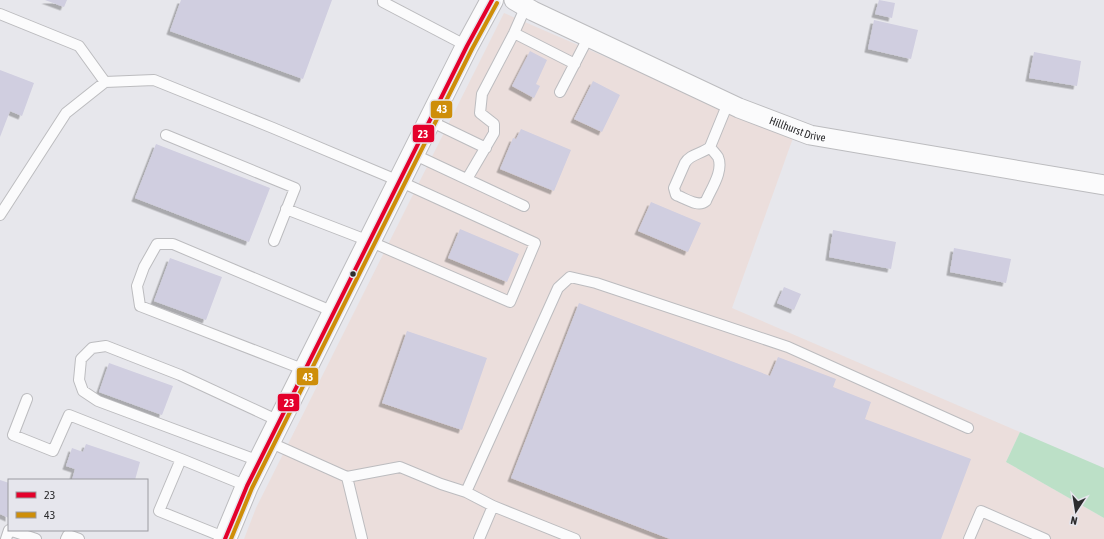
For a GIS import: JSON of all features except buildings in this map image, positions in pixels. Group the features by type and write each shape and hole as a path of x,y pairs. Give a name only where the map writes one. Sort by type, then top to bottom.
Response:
{"main road":[{"path":"226,538 247,486 467,46 492,0"}],"street":[{"name":"Hillhurst Drive","path":"520,3 588,38 728,103 810,135 1104,185"}],"lane":[{"path":"383,0 383,2 467,46"},
{"path":"467,179 494,133 494,124 480,113 482,94 514,33 520,3"},
{"path":"0,14 79,46 105,82"},
{"path":"514,33 575,64"},
{"path":"560,92 588,38"},
{"path":"0,215 66,113 105,82 154,80 273,128 535,243 510,302 369,241 286,208"},
{"path":"710,147 717,156 719,167 718,176 706,201 699,204 676,195 674,188 687,159 710,147 728,103"},
{"path":"430,121 486,148"},
{"path":"166,135 295,188 274,241"},
{"path":"413,154 524,206"},
{"path":"305,370 140,306 137,286 144,267 157,244 173,244 334,312"},
{"path":"466,492 558,288 570,277 596,283 788,347 968,428"},
{"path":"280,421 180,375 106,346 92,348 81,359 79,380 83,391 98,401 347,477 400,467 441,484 466,492 493,506 575,539"},
{"path":"27,399 13,435 20,438 53,451 68,415 247,486"},
{"path":"181,459 159,511 226,538"},
{"path":"347,477 362,539"},
{"path":"479,539 493,506"},
{"path":"969,539 981,511 1045,539"},
{"path":"12,531 36,539"},
{"path":"66,539 68,535 79,539"}],"shaded area":[{"path":"504,13 793,138 732,308 1020,432 1006,462 1104,518 1104,539 244,539 256,508"}],"green space":[{"path":"1020,432 1104,468 1104,518 1006,462"}],"transit line":[{"name":"23","path":"225,539 247,486 467,46 492,0"},
{"name":"43","path":"231,539 252,488 472,49 497,3"}]}
